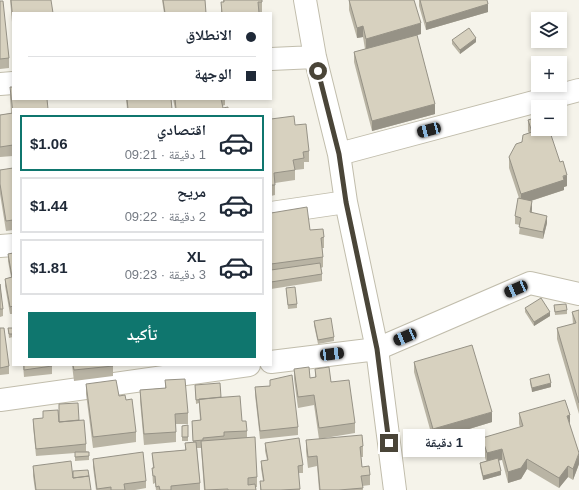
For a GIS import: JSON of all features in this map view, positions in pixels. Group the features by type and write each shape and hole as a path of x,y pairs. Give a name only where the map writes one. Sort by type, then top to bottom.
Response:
{"street":[{"path":"305,0 315,57 339,154 346,202 377,349 395,490"},
{"path":"272,60 315,57"},
{"path":"0,84 12,83"},
{"path":"339,154 579,90"},
{"path":"272,213 346,202"},
{"path":"0,246 12,245"},
{"path":"272,362 377,349 530,283 579,294"},
{"path":"0,400 242,366"}],"building":[{"path":"11,0 51,0 53,12 12,12"},
{"path":"163,0 205,0 206,12 165,12"},
{"path":"224,0 262,0 262,2 258,2 259,12 222,12 221,2 224,2"},
{"path":"349,0 414,0 421,23 366,39 363,26 357,28"},
{"path":"420,0 487,0 488,4 426,23"},
{"path":"0,1 3,1 9,58 0,59"},
{"path":"469,28 476,38 460,50 452,40"},
{"path":"417,35 435,104 372,121 354,52"},
{"path":"10,87 12,87 12,100 47,100 48,108 12,108"},
{"path":"127,100 171,100 172,108 128,108"},
{"path":"175,100 221,100 223,108 176,108"},
{"path":"12,113 12,145 0,147 0,115"},
{"path":"294,116 295,125 306,124 309,151 303,152 304,158 293,160 295,170 274,173 275,185 272,185 272,119"},
{"path":"531,119 531,129 528,120"},
{"path":"531,132 531,136 551,136 560,162 563,161 567,175 563,176 564,180 521,194 509,157 516,144 522,142 523,135"},
{"path":"12,168 12,220 6,221 0,184 0,170"},
{"path":"518,198 532,201 530,212 547,216 543,232 519,227 521,218 515,216"},
{"path":"307,207 310,230 323,229 324,237 321,238 323,257 272,264 272,213"},
{"path":"12,253 12,277 8,254"},
{"path":"320,263 322,274 272,282 272,270"},
{"path":"12,277 12,306 10,307 5,279"},
{"path":"0,284 3,309 0,309"},
{"path":"295,287 297,304 288,305 286,288"},
{"path":"541,298 550,312 534,322 525,308"},
{"path":"566,304 567,310 555,312 554,305"},
{"path":"579,310 579,403 557,328 576,323 572,312"},
{"path":"331,318 334,337 318,340 314,321"},
{"path":"0,328 4,328 9,366 0,368"},
{"path":"8,328 12,328 12,334 9,334"},
{"path":"472,345 492,412 433,429 414,362"},
{"path":"24,366 52,366 24,370"},
{"path":"73,366 113,366 74,370"},
{"path":"309,367 310,378 316,377 315,369 329,367 331,382 349,380 355,423 319,428 314,395 298,397 294,369"},
{"path":"549,374 551,383 532,388 530,379"},
{"path":"292,375 298,427 260,431 255,387 270,386 270,380"},
{"path":"185,379 188,413 175,414 176,432 144,434 140,390 166,388 165,380"},
{"path":"116,380 119,396 125,395 126,400 132,399 136,432 93,437 86,384"},
{"path":"220,383 221,397 196,400 195,385"},
{"path":"240,396 242,421 246,421 247,431 224,432 224,436 203,438 203,440 193,441 192,421 201,420 199,399"},
{"path":"565,400 570,415 567,416 579,453 573,469 568,466 559,478 527,459 521,468 508,472 502,449 487,453 482,438 523,426 519,413"},
{"path":"78,403 79,420 59,422 59,404"},
{"path":"58,410 59,422 84,420 86,444 36,449 33,419 43,418 43,411"},
{"path":"188,425 188,437 182,437 182,426"},
{"path":"362,435 363,446 360,447 362,467 369,466 370,475 361,476 363,488 320,490 317,456 308,457 306,440"},
{"path":"255,437 257,477 248,478 248,485 255,484 256,490 205,490 201,441"},
{"path":"299,438 303,465 298,466 300,489 261,490 260,481 264,481 261,461 268,460 265,443"},
{"path":"196,442 200,483 171,486 171,490 160,490 159,486 156,487 155,476 153,476 152,468 154,468 152,453 186,450 185,443"},
{"path":"75,452 89,452 89,456 75,457"},
{"path":"143,452 146,481 124,484 125,490 111,490 111,487 97,489 93,459"},
{"path":"498,458 501,471 483,476 480,463"},
{"path":"71,461 73,478 89,476 91,490 36,490 33,466"},
{"path":"88,470 89,476 73,478 73,471"}],"route":[{"path":"318,71 339,154 346,202 377,349 389,443"}]}
